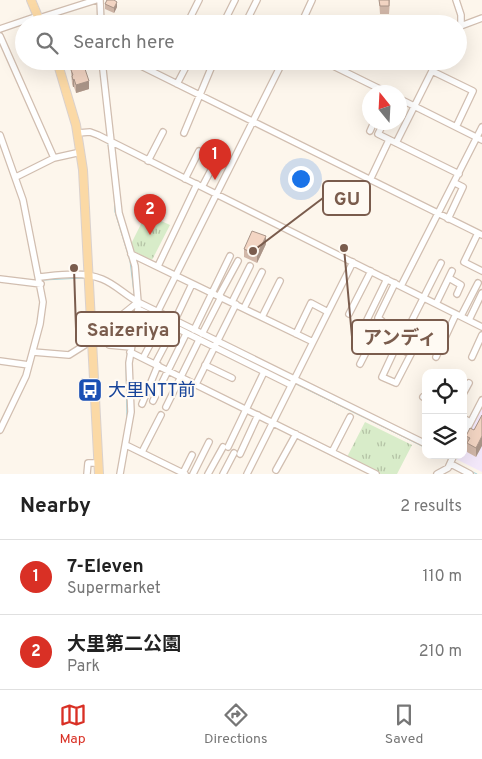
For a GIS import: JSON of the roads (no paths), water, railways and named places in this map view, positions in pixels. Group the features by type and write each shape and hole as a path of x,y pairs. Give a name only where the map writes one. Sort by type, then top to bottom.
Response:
{"main road":[{"path":"32,0 38,15"},
{"path":"60,70 78,133 81,152 99,474"}],"street":[{"path":"52,15 96,0"},
{"path":"100,0 101,15"},
{"path":"192,15 199,0"},
{"path":"228,15 235,0"},
{"path":"250,15 257,0"},
{"path":"305,15 312,0"},
{"path":"456,0 461,15"},
{"path":"467,24 482,18"},
{"path":"0,29 15,25"},
{"path":"0,36 15,70"},
{"path":"15,70 54,158"},
{"path":"103,70 119,213 135,266 138,302 130,350 131,412 120,474"},
{"path":"149,70 480,234 464,262 482,270"},
{"path":"177,84 184,70"},
{"path":"184,133 211,70"},
{"path":"158,311 279,70"},
{"path":"341,70 372,85"},
{"path":"396,143 432,71 473,90 456,127"},
{"path":"407,103 480,139"},
{"path":"401,286 437,214 440,212 459,174 480,139 482,127"},
{"path":"380,130 378,134 459,174"},
{"path":"78,133 90,132 111,141 482,327"},
{"path":"148,161 163,132"},
{"path":"0,135 23,200 43,302 26,376 0,430"},
{"path":"370,180 389,140"},
{"path":"185,179 199,151"},
{"path":"16,177 54,158 81,152"},
{"path":"158,266 200,186 220,153"},
{"path":"448,219 463,187 455,182"},
{"path":"131,254 313,342"},
{"path":"194,330 230,256"},
{"path":"166,407 238,261"},
{"path":"247,474 353,262"},
{"path":"398,348 411,354 396,383 382,377 396,347 398,348 442,263"},
{"path":"196,384 250,266"},
{"path":"436,304 452,270"},
{"path":"349,314 371,271"},
{"path":"244,308 262,272"},
{"path":"39,277 64,274 89,275 102,279 138,302 194,330 200,337"},
{"path":"449,278 461,285 457,294"},
{"path":"0,279 40,284"},
{"path":"366,322 387,279"},
{"path":"262,317 280,280"},
{"path":"360,364 382,321 378,318 395,283"},
{"path":"436,357 478,283"},
{"path":"175,320 192,284"},
{"path":"469,320 482,294"},
{"path":"33,352 69,355 92,340 138,302"},
{"path":"296,334 310,303 328,312"},
{"path":"138,310 186,334 200,337 422,442"},
{"path":"143,358 162,322"},
{"path":"142,404 156,365 174,328"},
{"path":"101,332 109,345 130,350 156,365 376,474"},
{"path":"153,401 186,334"},
{"path":"472,357 482,335"},
{"path":"215,344 264,372 293,382"},
{"path":"0,361 29,365"},
{"path":"205,365 232,378"},
{"path":"208,474 225,447 264,372"},
{"path":"467,387 469,383"},
{"path":"467,428 482,400"},
{"path":"142,452 161,415"},
{"path":"224,474 258,415"},
{"path":"332,452 350,417"},
{"path":"276,470 296,434"},
{"path":"193,474 208,442"},
{"path":"126,445 181,473 192,456"},
{"path":"87,474 88,463 98,463"},
{"path":"437,474 448,469 470,474"}],"waterway":[{"path":"108,144 110,156"},
{"path":"114,192 115,212 130,261 134,293"},
{"path":"44,280 83,278"},
{"path":"129,344 134,312"},
{"path":"164,318 214,343"},
{"path":"217,345 290,381"},
{"path":"127,420 126,363 128,349"},
{"path":"296,384 422,446"},
{"path":"460,466 477,474"}],"place":[{"name":"7-Eleven","path":"215,180"},
{"name":"大里第二公園","path":"150,235"},
{"name":"アンディ","path":"344,248"},
{"name":"GU","path":"253,251"},
{"name":"Saizeriya","path":"74,268"},
{"name":"大里NTT前","path":"90,390"}]}
